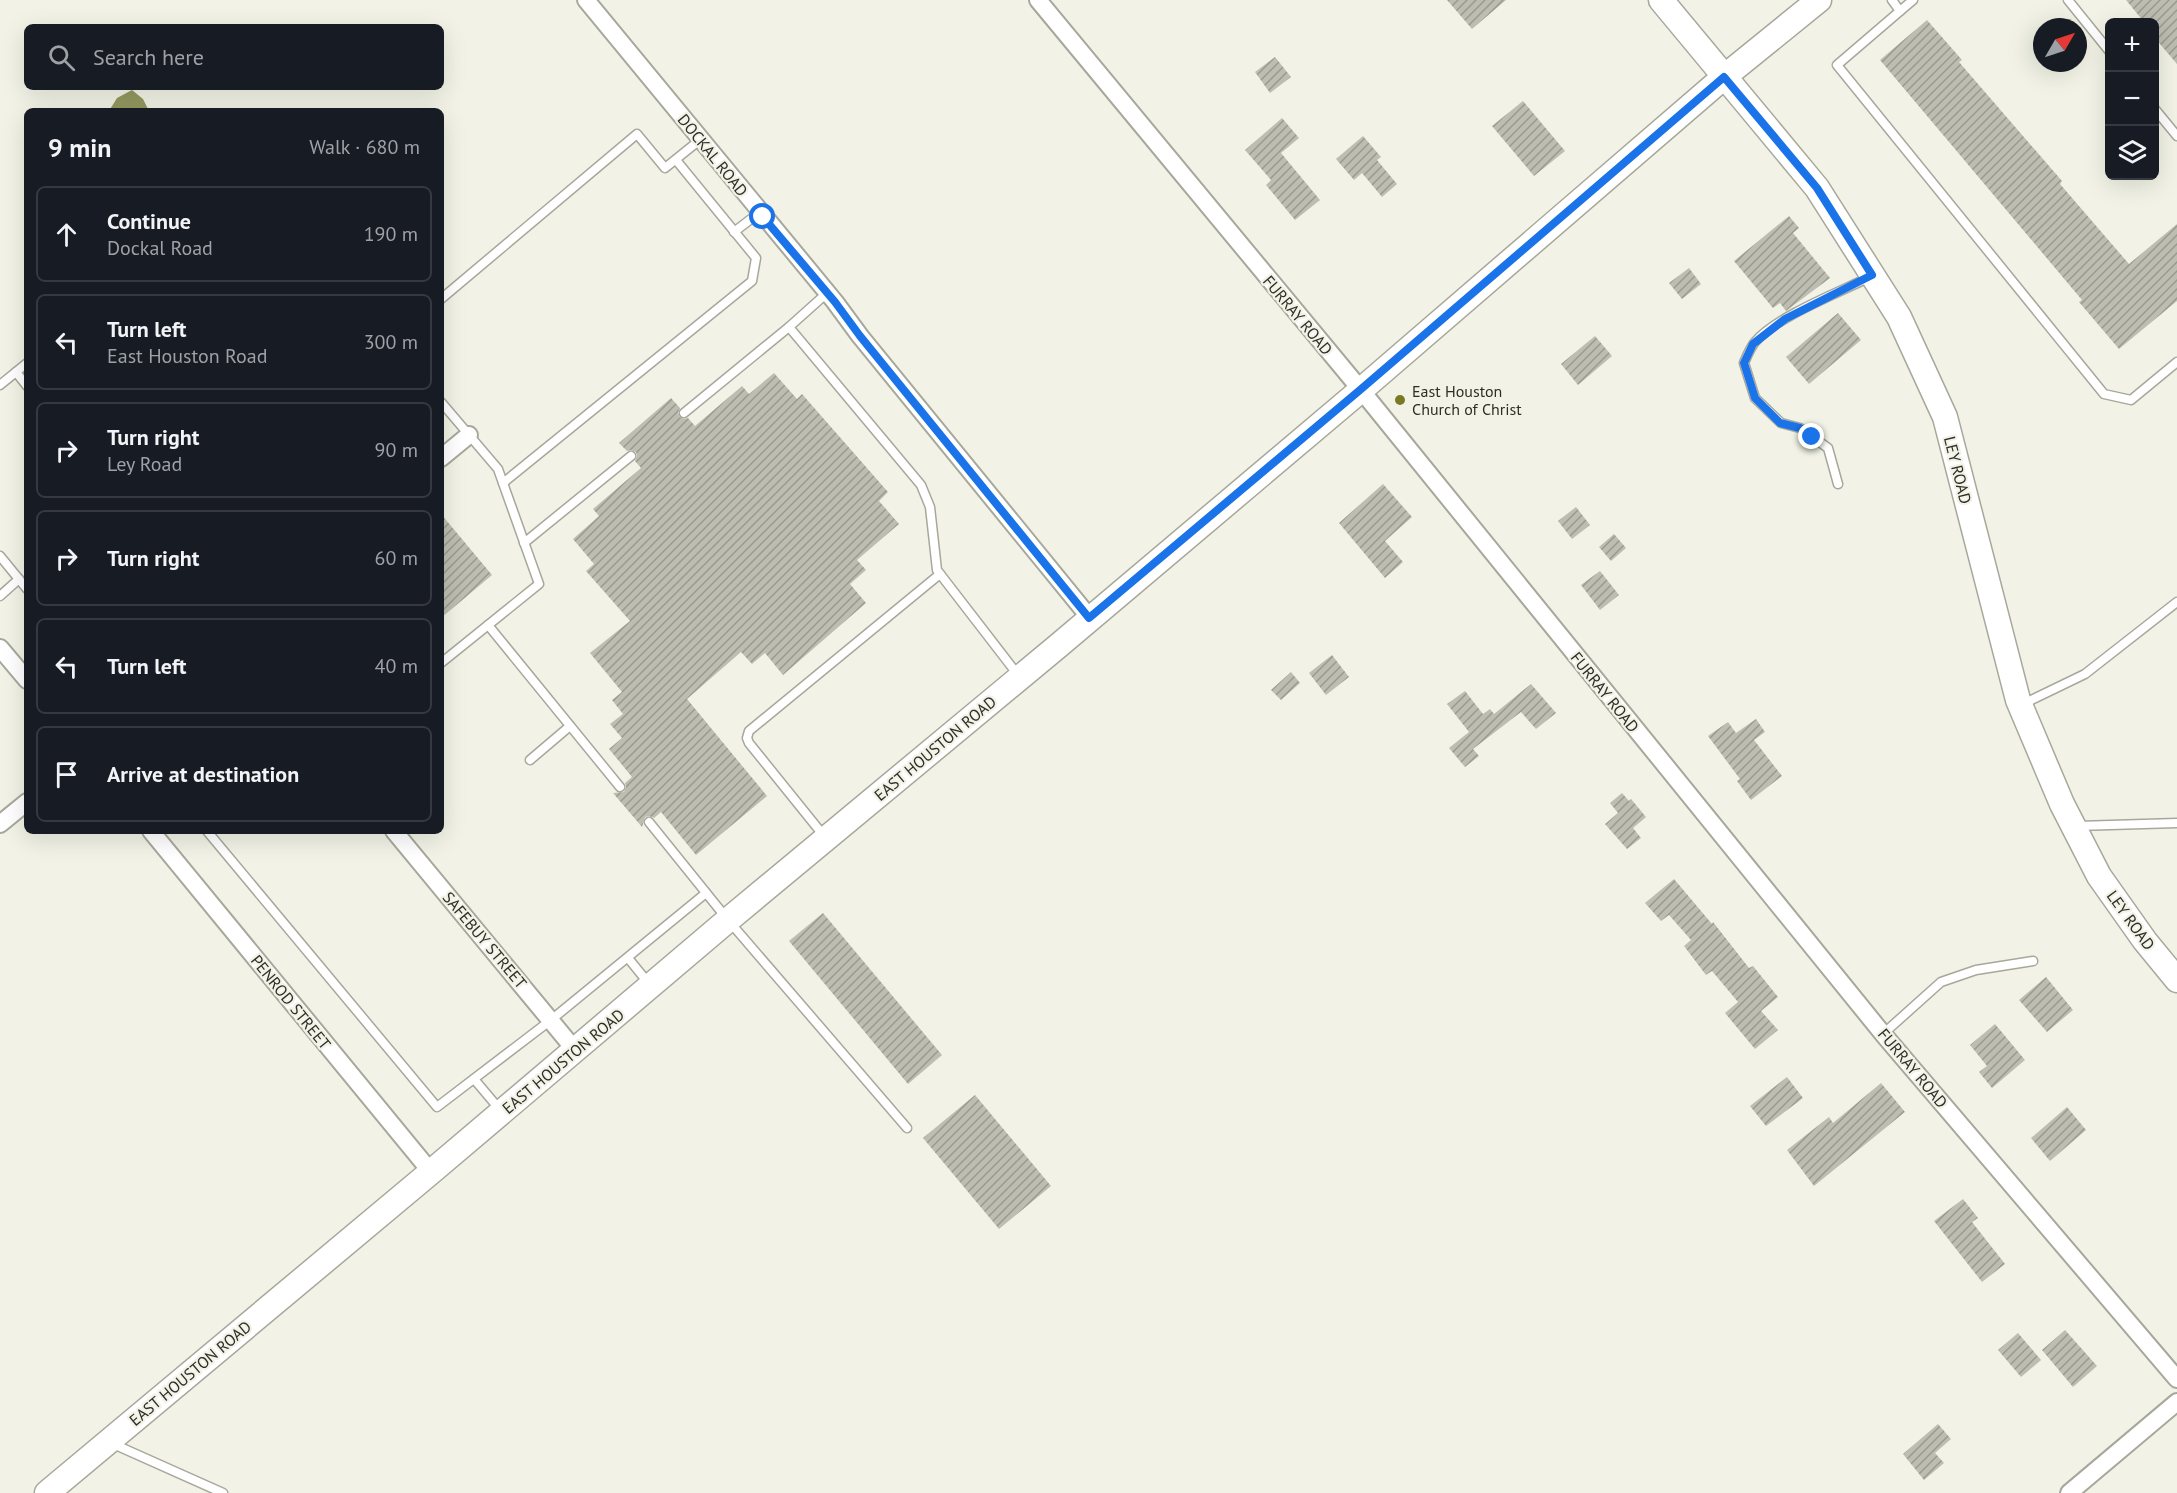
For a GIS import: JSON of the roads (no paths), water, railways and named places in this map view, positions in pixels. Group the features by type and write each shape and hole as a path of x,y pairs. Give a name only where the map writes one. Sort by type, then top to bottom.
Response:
{"street":[{"name":"DOCKAL ROAD","path":"586,0 827,293 1089,618"},
{"name":"FURRAY ROAD","path":"1038,0 1360,390 1883,1034 2177,1379"},
{"name":"LEY ROAD","path":"1661,0 1817,188 1899,317 1945,417 2021,705 2062,804 2099,876 2145,941 2175,973"},
{"name":"EAST HOUSTON ROAD","path":"47,1493 1020,677 1360,390 1724,77 1819,0"},
{"path":"444,454 469,435"},
{"path":"0,648 24,676"},
{"path":"0,824 24,804"},
{"name":"PENROD STREET","path":"153,834 431,1172"},
{"name":"SAFEBUY STREET","path":"396,834 575,1050"},
{"path":"2069,1493 2177,1402"}],"lane":[{"path":"1892,0 1900,11"},
{"path":"1912,0 1837,65 2104,394 2131,400 2177,362"},
{"path":"2068,0 2105,47"},
{"path":"2159,114 2177,136"},
{"path":"444,297 637,134 665,168 701,139"},
{"path":"503,483 752,281 756,258 676,160"},
{"path":"734,232 760,212"},
{"path":"1838,484 1828,448 1800,428 1780,423 1755,398 1744,363 1753,344 1785,319 1872,275"},
{"path":"684,413 827,293"},
{"path":"789,327 921,485 930,507 937,570 1020,677"},
{"path":"0,385 24,365"},
{"path":"16,372 24,382"},
{"path":"444,406 498,469 538,584 444,661"},
{"path":"524,543 631,456"},
{"path":"0,556 24,585"},
{"path":"826,839 749,743 747,738 749,730 940,574"},
{"path":"0,596 19,579"},
{"path":"2021,705 2085,674 2177,602"},
{"path":"488,625 620,787"},
{"path":"530,760 570,726"},
{"path":"649,822 728,920 907,1128"},
{"path":"2074,827 2177,823"},
{"path":"210,834 437,1107 551,1020 706,893"},
{"path":"628,958 651,986"},
{"path":"1883,1034 1941,982 1976,970 2033,961"},
{"path":"474,1079 502,1112"},
{"path":"108,1442 223,1493"}],"place":[{"name":"East Houston Church of Christ","path":"1400,400"}]}
